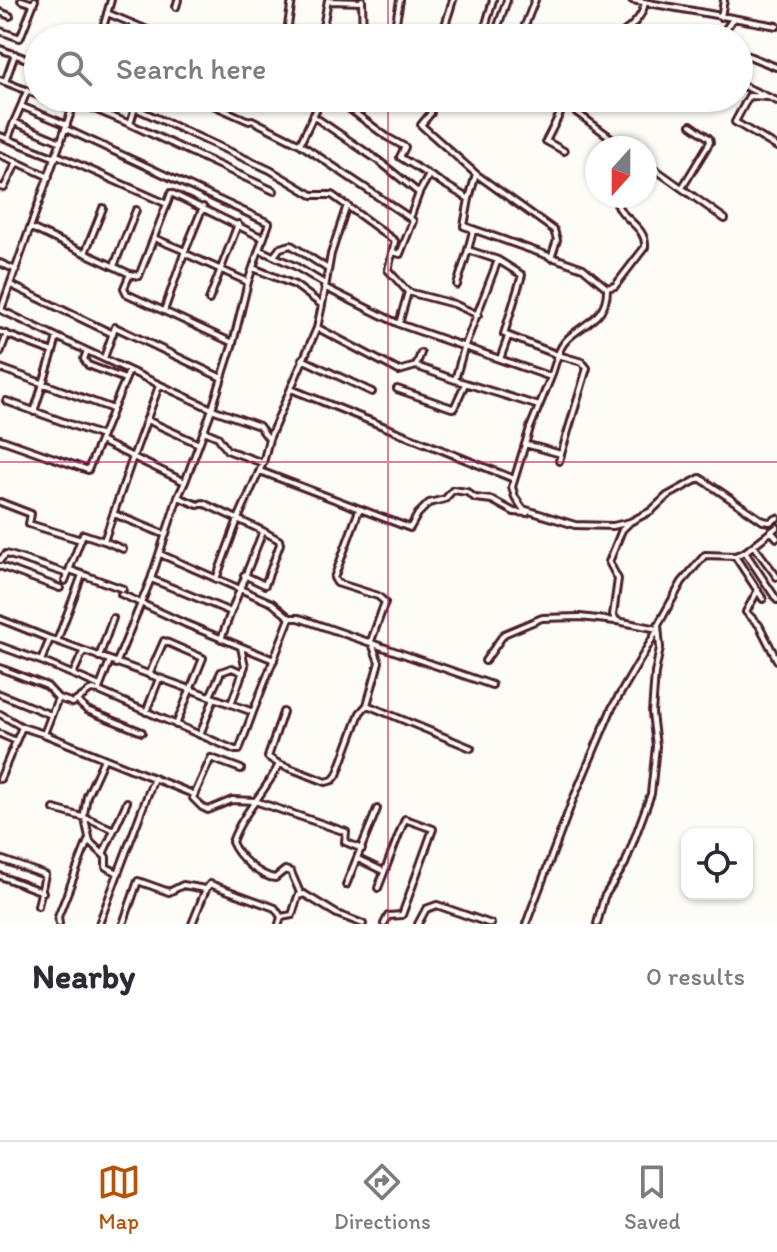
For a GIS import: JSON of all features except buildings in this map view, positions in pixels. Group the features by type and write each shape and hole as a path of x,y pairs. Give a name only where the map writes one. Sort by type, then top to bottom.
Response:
{"street":[{"path":"21,0 34,2 25,24"},
{"path":"104,24 111,0"},
{"path":"176,7 178,0"},
{"path":"288,24 292,0"},
{"path":"396,24 400,0"},
{"path":"445,24 453,0"},
{"path":"486,24 493,0"},
{"path":"499,24 507,0"},
{"path":"526,24 535,0"},
{"path":"632,0 777,26"},
{"path":"646,2 654,0"},
{"path":"670,0 679,8"},
{"path":"721,17 724,0"},
{"path":"324,24 328,1 362,1 363,24"},
{"path":"632,24 644,11 646,2"},
{"path":"0,12 10,16"},
{"path":"107,13 133,24"},
{"path":"729,24 733,19"},
{"path":"0,31 20,38 24,28"},
{"path":"0,49 24,58"},
{"path":"15,54 2,81 24,90"},
{"path":"753,58 776,67"},
{"path":"753,90 777,101"},
{"path":"753,96 768,97"},
{"path":"0,147 24,98"},
{"path":"34,112 269,223 248,282 212,409 142,603 99,688 91,690 78,702"},
{"path":"71,112 1,310 159,386 259,426 269,439"},
{"path":"104,112 274,191"},
{"path":"130,124 134,112"},
{"path":"144,112 270,170 312,195 332,195 393,239 396,244 388,270 408,292 454,304 478,315"},
{"path":"229,112 266,126 300,144 410,218 413,221 400,254 393,252"},
{"path":"300,144 315,112"},
{"path":"354,112 405,147 400,157 469,199"},
{"path":"431,112 421,125 476,174 554,230 557,240 551,258"},
{"path":"561,112 546,141 564,151"},
{"path":"576,112 609,136"},
{"path":"740,112 735,122 777,147"},
{"path":"313,116 419,193"},
{"path":"14,122 61,142"},
{"path":"682,188 710,142 691,125"},
{"path":"4,138 56,156 167,204"},
{"path":"0,155 49,177"},
{"path":"0,187 4,188 17,162"},
{"path":"657,170 725,219"},
{"path":"476,174 464,226 583,268 607,288"},
{"path":"410,218 429,175"},
{"path":"31,228 139,276 171,193 254,232 263,240"},
{"path":"216,579 260,471 269,439 317,328 328,269 347,205"},
{"path":"164,311 203,207"},
{"path":"85,253 103,208"},
{"path":"607,288 615,286 645,247 644,233 619,208"},
{"path":"114,266 136,210"},
{"path":"209,300 238,224"},
{"path":"457,285 473,231"},
{"path":"153,238 248,282"},
{"path":"274,256 280,248 291,245 328,269"},
{"path":"259,250 399,324 551,377"},
{"path":"468,250 498,260 522,275 504,334 587,365 559,461"},
{"path":"455,380 498,260"},
{"path":"0,263 16,270"},
{"path":"253,268 295,285 322,305"},
{"path":"130,274 124,288 127,294 233,343"},
{"path":"11,285 113,334"},
{"path":"607,288 606,302 600,314 565,341 558,355 512,489 523,509 533,513 584,526 630,522"},
{"path":"0,292 6,295"},
{"path":"399,324 408,292"},
{"path":"104,358 115,327 222,378"},
{"path":"317,328 399,371 416,366 539,406"},
{"path":"0,332 53,352"},
{"path":"0,353 7,334"},
{"path":"34,412 57,337"},
{"path":"500,359 508,337"},
{"path":"87,351 84,359 88,365 125,379"},
{"path":"416,366 421,353"},
{"path":"302,359 372,392"},
{"path":"0,368 113,409"},
{"path":"0,439 88,470 129,370"},
{"path":"397,389 454,408 465,384"},
{"path":"104,541 159,386"},
{"path":"291,389 514,479"},
{"path":"6,401 101,439 185,482"},
{"path":"147,420 199,444"},
{"path":"204,430 218,437 227,450 263,463"},
{"path":"525,444 561,454"},
{"path":"260,471 410,528 429,503 445,499 453,490 492,500 514,512 533,513"},
{"path":"617,621 613,615 618,579 609,562 622,530 667,496 698,478 706,480 763,521 770,522 777,518"},
{"path":"178,497 198,505 203,503 279,540 265,585 244,575"},
{"path":"0,502 31,514 29,524 81,540"},
{"path":"283,712 268,758 320,780 333,780 360,713 367,705 379,662 370,644 384,600 337,583 334,578 359,510"},
{"path":"114,514 166,535"},
{"path":"597,924 604,897 625,864 651,794 656,758 652,713 660,648 659,622 682,582 705,555 735,556 754,546 777,527"},
{"path":"221,639 263,531"},
{"path":"771,531 777,538"},
{"path":"65,581 83,534 123,549"},
{"path":"754,546 777,577"},
{"path":"745,552 777,600"},
{"path":"0,560 6,554 82,575 274,660"},
{"path":"160,554 272,603 290,618 299,618 492,685"},
{"path":"735,556 763,599"},
{"path":"0,566 60,588"},
{"path":"57,641 82,575"},
{"path":"151,579 231,612"},
{"path":"758,590 746,612 759,625 776,657"},
{"path":"485,661 504,634 542,618 580,617 658,629"},
{"path":"98,658 113,618"},
{"path":"0,646 73,674 146,712 239,750 290,618"},
{"path":"0,619 98,658 253,712"},
{"path":"526,924 612,708 658,629"},
{"path":"41,661 50,639"},
{"path":"149,675 160,644 166,641 203,658 176,725"},
{"path":"231,704 244,673 241,647"},
{"path":"73,674 83,652"},
{"path":"0,668 47,686 58,698 78,702 87,710 142,732"},
{"path":"200,735 221,672 232,668 244,673"},
{"path":"146,712 159,679"},
{"path":"0,694 51,715"},
{"path":"44,734 58,698"},
{"path":"367,705 471,748"},
{"path":"0,714 22,727 193,794 197,803 208,810 232,800 255,801 346,832 345,842 362,849"},
{"path":"0,779 22,727"},
{"path":"0,734 16,741"},
{"path":"105,758 87,796 85,818 89,838 107,859 106,867 118,873"},
{"path":"193,794 211,758 241,769"},
{"path":"279,764 236,833 233,847 270,878 285,870 291,872 294,885 301,895"},
{"path":"99,924 154,778"},
{"path":"103,854 127,802"},
{"path":"54,809 114,830"},
{"path":"346,885 377,809"},
{"path":"378,888 405,819 433,829 402,915 388,916 384,924"},
{"path":"59,924 58,917 89,838"},
{"path":"0,859 45,875 38,906"},
{"path":"358,859 383,871"},
{"path":"0,876 43,892"},
{"path":"123,924 138,881 169,892 183,885 206,889"},
{"path":"192,924 208,885 272,906 281,917"},
{"path":"281,917 292,915 301,895"},
{"path":"301,895 307,895 337,914 363,924"},
{"path":"418,924 426,909 437,905 491,924"},
{"path":"279,924 281,917"}]}
